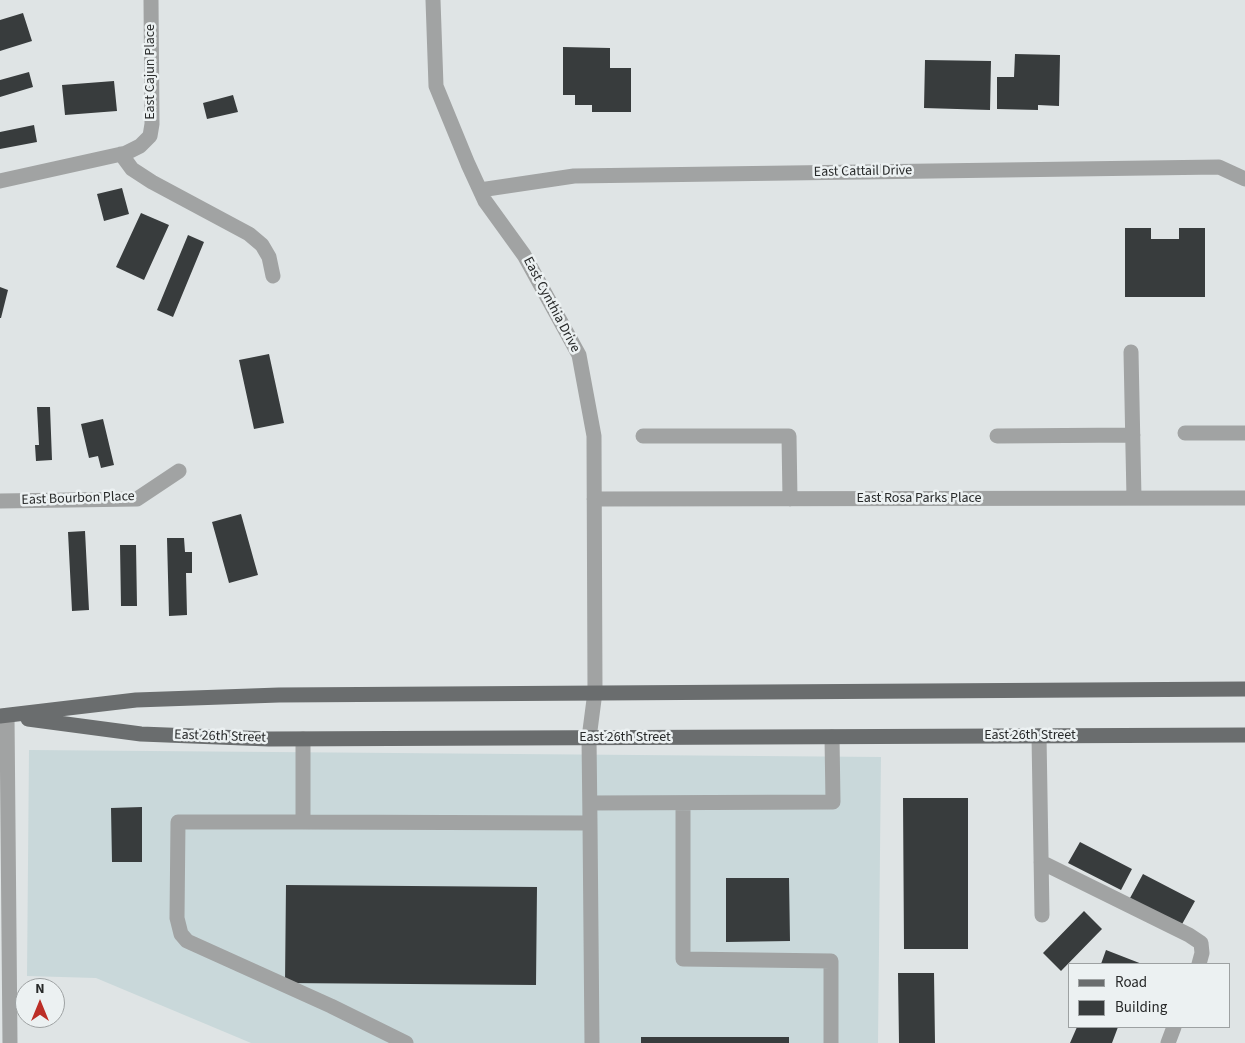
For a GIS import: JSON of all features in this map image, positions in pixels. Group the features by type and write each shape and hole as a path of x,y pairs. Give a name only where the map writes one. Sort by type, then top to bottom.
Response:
{"main road":[{"path":"3,716 136,700 270,695 1245,689"},
{"name":"East 26th Street","path":"3,716 141,734 303,739 1245,735"}],"street":[{"name":"East Cajun Place","path":"0,181 121,154 140,146 150,136 151,0"},
{"name":"East Cynthia Drive","path":"433,0 436,86 485,201 524,255 579,355 594,436 595,692 589,738 592,1043"},
{"path":"121,154 132,169 152,182 249,234 262,245 269,257 274,276"},
{"name":"East Cattail Drive","path":"480,190 574,176 1219,167 1245,179"},
{"path":"1131,352 1134,498"},
{"path":"1185,434 1245,434"},
{"path":"997,436 1133,435"},
{"path":"643,436 789,436 790,499"},
{"name":"East Bourbon Place","path":"0,501 137,499 179,471"},
{"name":"East Rosa Parks Place","path":"594,499 1245,498"},
{"path":"3,716 5,927 10,1043"},
{"path":"1039,736 1042,915"},
{"path":"590,803 833,802 832,737"},
{"path":"303,739 303,822"},
{"path":"683,803 683,959 831,961 831,1043"},
{"path":"406,1043 187,941 181,934 177,918 178,822 590,823"},
{"path":"1041,862 1189,935 1201,943 1202,953 1199,963"},
{"path":"1168,1043 1174,1028"}],"shaded area":[{"path":"29,750 881,757 878,1043 251,1043 96,978 27,976"}],"building":[{"path":"23,13 32,41 0,51 0,20"},
{"path":"563,47 610,48 610,68 631,68 631,112 592,112 592,105 575,105 575,95 563,95"},
{"path":"1015,54 1060,55 1059,106 1038,105 1038,110 997,109 997,77 1014,77"},
{"path":"925,60 991,61 990,110 924,108"},
{"path":"29,72 33,87 0,97 0,80"},
{"path":"114,81 117,111 65,115 62,85"},
{"path":"233,95 238,112 207,119 203,103"},
{"path":"34,125 37,142 0,149 0,132"},
{"path":"122,188 129,214 104,221 97,194"},
{"path":"141,213 169,225 144,280 116,267"},
{"path":"1125,228 1151,228 1151,239 1179,239 1179,228 1205,228 1205,297 1125,297"},
{"path":"188,235 204,242 173,317 157,310"},
{"path":"0,287 8,290 1,318 0,318"},
{"path":"269,354 284,423 254,429 239,360"},
{"path":"37,407 50,407 52,460 36,461 35,445 39,445"},
{"path":"103,419 114,465 101,468 98,456 89,458 81,424"},
{"path":"241,514 258,575 229,583 212,522"},
{"path":"85,531 89,610 72,611 68,532"},
{"path":"167,538 184,538 185,552 192,552 192,573 186,573 187,615 169,616"},
{"path":"120,545 136,545 137,606 121,606"},
{"path":"903,798 968,798 968,949 904,949"},
{"path":"142,807 142,862 112,862 111,808"},
{"path":"1080,842 1132,869 1121,890 1068,863"},
{"path":"1143,874 1195,901 1181,926 1130,898"},
{"path":"726,878 789,878 790,941 726,942"},
{"path":"286,885 537,887 536,985 285,983"},
{"path":"1084,911 1102,929 1061,971 1043,953"},
{"path":"1106,950 1139,963 1101,963"},
{"path":"898,973 934,973 935,1043 899,1043"},
{"path":"1077,1028 1118,1028 1112,1043 1070,1043"},
{"path":"641,1037 789,1037 789,1043 641,1043"}]}
